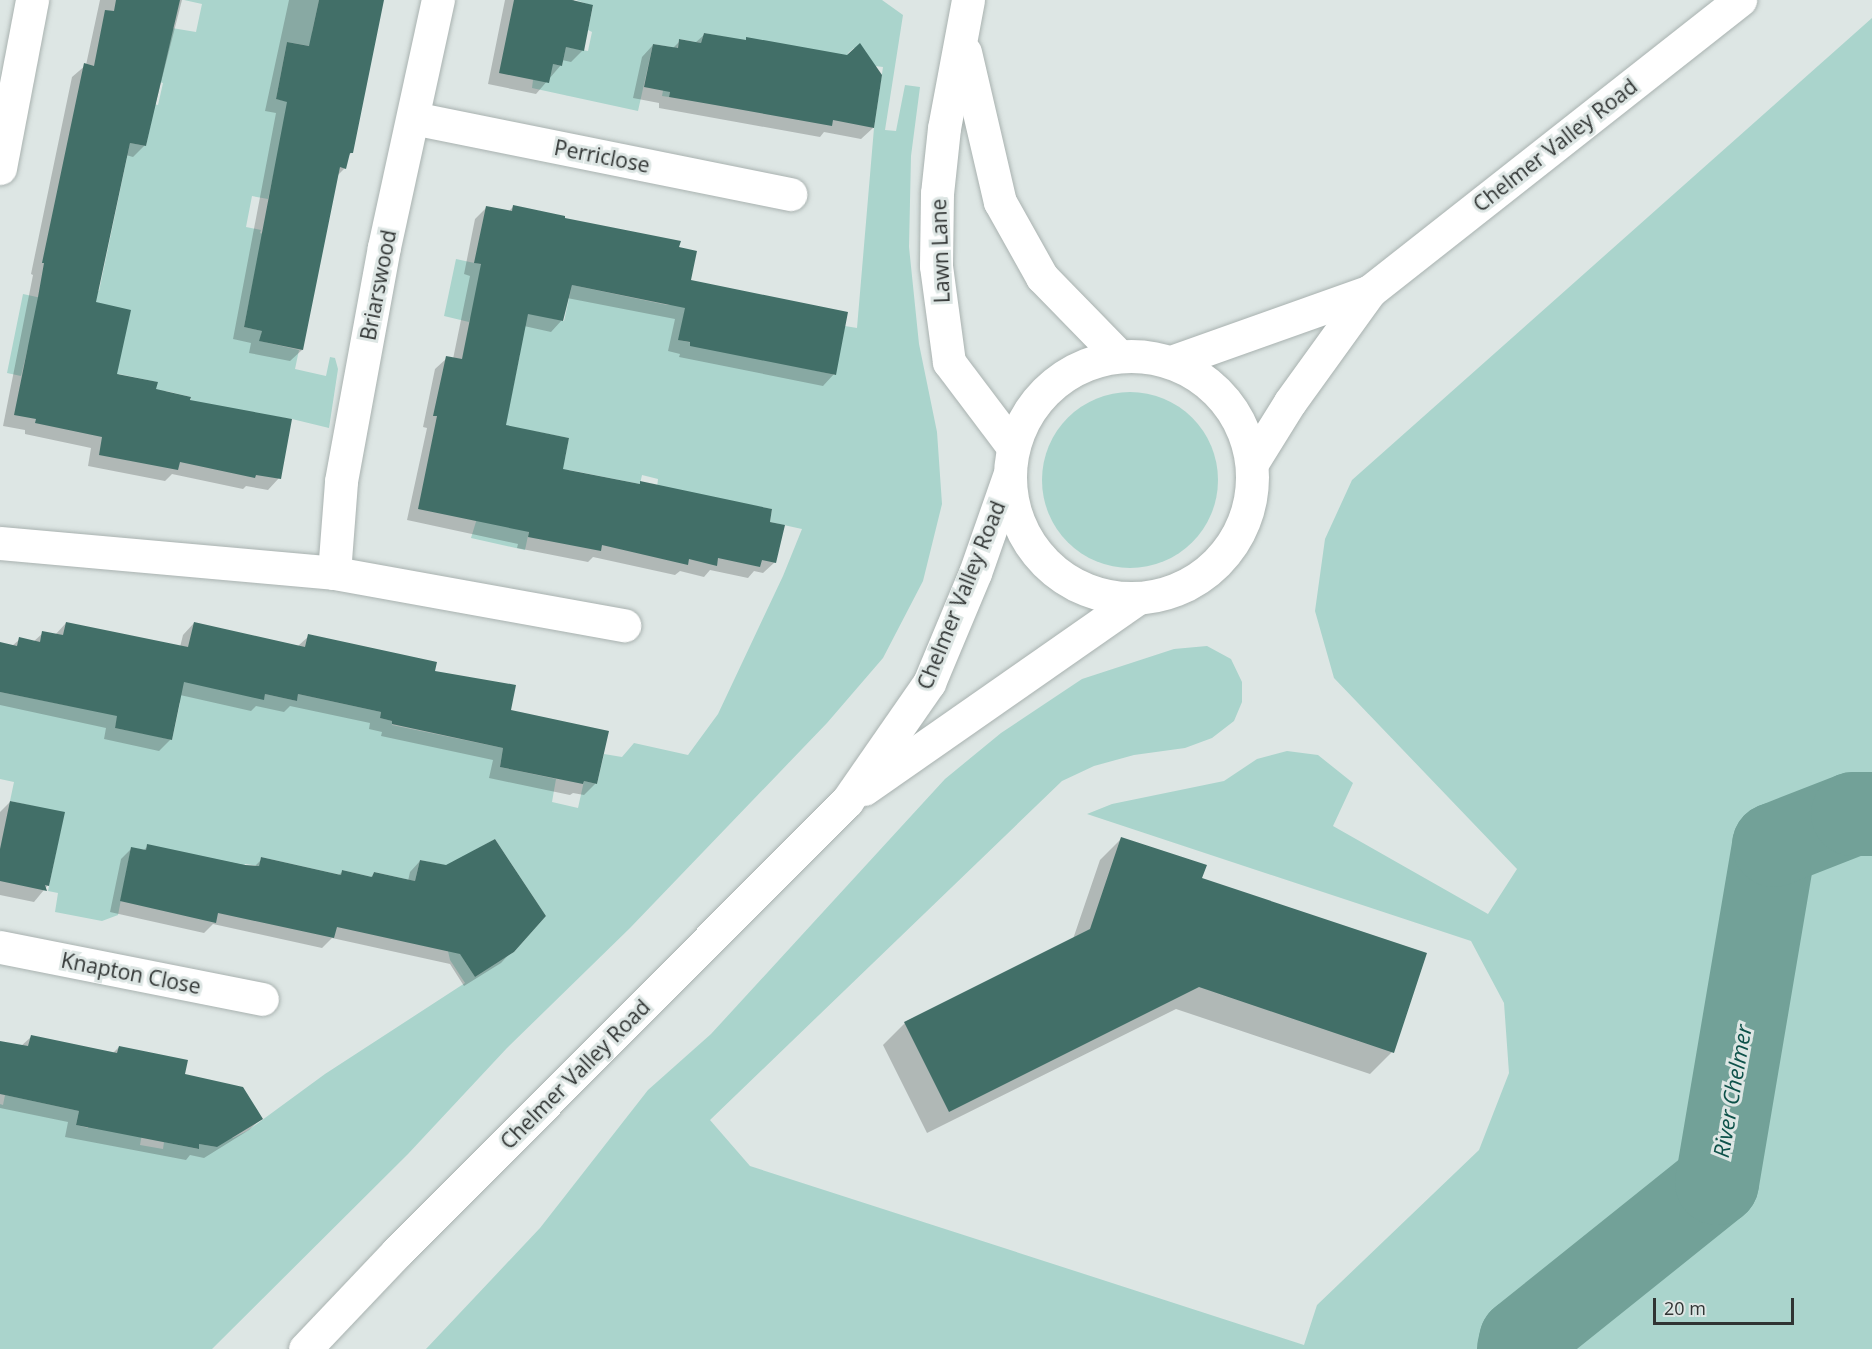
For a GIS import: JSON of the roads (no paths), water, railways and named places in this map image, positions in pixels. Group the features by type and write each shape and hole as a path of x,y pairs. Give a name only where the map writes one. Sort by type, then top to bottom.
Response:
{"main road":[{"path":"0,168 9,70 32,0"},
{"name":"Briarswood","path":"334,573 341,481 384,247 438,0"},
{"name":"Lawn Lane","path":"968,0 944,128 938,182 936,266 949,362 1011,461"},
{"name":"Chelmer Valley Road","path":"1252,464 1290,402 1370,291 1740,0"},
{"name":"Lawn Lane","path":"962,36 1000,202 1042,277 1119,356"},
{"name":"Perriclose","path":"413,118 790,194"},
{"name":"Chelmer Valley Road","path":"847,801 929,683 975,573 1021,425 1033,405 1052,385 1079,368 1119,356 1146,357 1171,362 1370,291"},
{"path":"1011,461 1015,514 1028,542 1047,567 1074,585 1096,594 1136,599 1162,595 1186,587 1220,561 1245,522 1251,498 1252,464 1248,442 1239,421 1222,395 1198,375 1171,362"},
{"path":"0,543 334,573 624,625"},
{"name":"Chelmer Valley Road","path":"305,1349 397,1252 847,801 1136,599"},
{"name":"Knapton Close","path":"0,947 262,999"}],"waterway":[{"name":"River Chelmer","path":"1519,1349 1521,1340 1717,1183 1774,845 1853,814 1872,814"}]}
